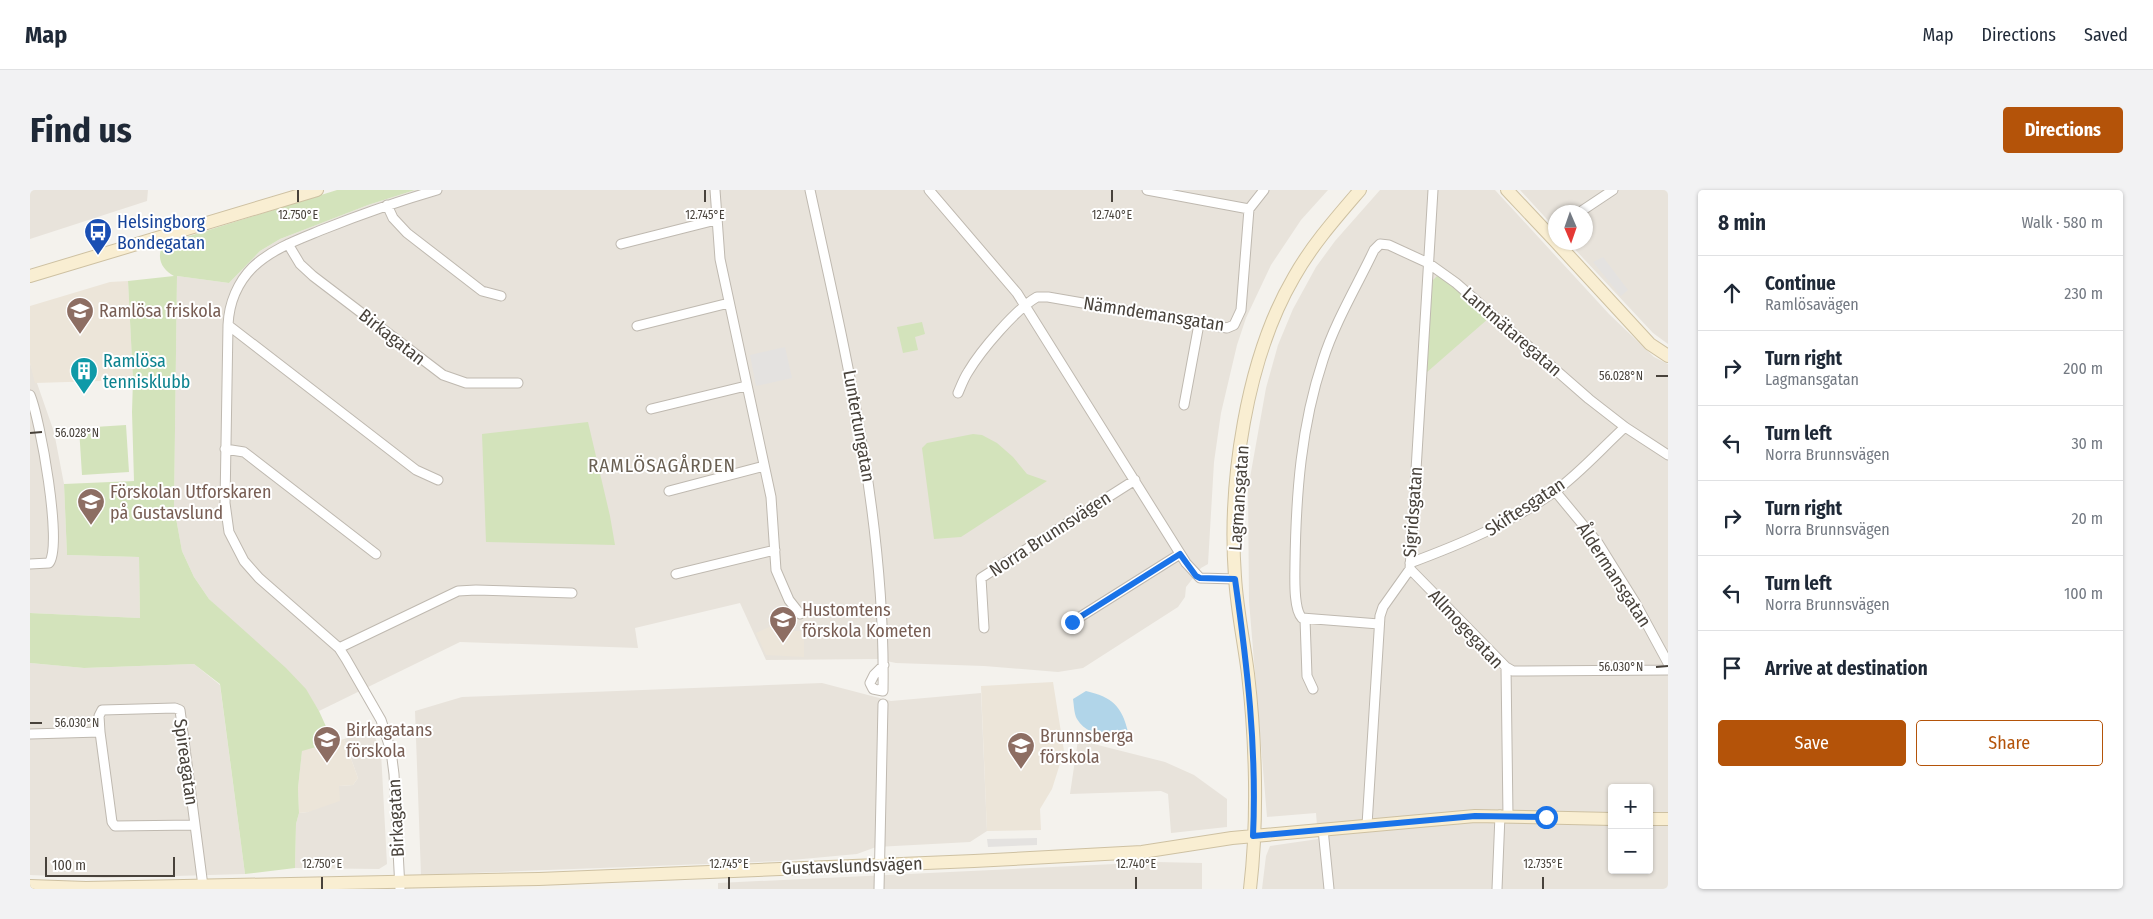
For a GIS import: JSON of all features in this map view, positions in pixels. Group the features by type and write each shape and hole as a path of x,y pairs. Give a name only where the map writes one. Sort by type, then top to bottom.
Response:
{"street":[{"path":"30,276 317,190"},
{"name":"Birkagatan","path":"400,886 394,774 387,736 374,706 338,648 259,578 238,552 226,518 225,449 228,325 232,299 242,281 264,257 288,244 387,205 437,190"},
{"path":"715,190 719,252 772,506 777,574 790,603 800,614"},
{"name":"Luntertungatan","path":"810,190 868,471 880,572 884,666"},
{"path":"929,190 1017,292 1180,554 1196,576 1200,578 1235,579"},
{"path":"1150,190 1249,209 1264,190"},
{"name":"Lagmansgatan","path":"1250,889 1254,773 1250,704 1235,579 1235,516 1239,467 1250,396 1262,350 1279,306 1294,276 1323,234 1360,190"},
{"name":"Sigridsgatan","path":"1367,825 1379,624 1383,607 1410,566 1433,190"},
{"path":"1507,190 1548,231"},
{"path":"1590,205 1613,190"},
{"path":"387,205 393,218 407,233 482,290 501,296"},
{"name":"Nämndemansgatan","path":"1026,306 1037,297 1048,297 1230,328 1239,316 1249,209"},
{"path":"621,244 716,220"},
{"name":"Lantmätaregatan","path":"1305,619 1300,616 1297,610 1295,571 1297,499 1308,414 1323,360 1378,245 1382,243 1428,263 1456,283 1551,367 1625,427 1668,455"},
{"name":"Birkagatan","path":"288,244 300,264 313,276 443,375 470,384 518,383"},
{"path":"1566,250 1650,344 1668,356"},
{"path":"638,326 729,304"},
{"path":"958,393 967,372 984,350 1015,315 1026,306"},
{"path":"1184,405 1199,324"},
{"path":"228,325 416,470 438,480"},
{"path":"651,409 746,386"},
{"path":"30,395 45,454 50,495 53,550 49,563 30,564"},
{"name":"Skiftesgatan","path":"1410,566 1486,533 1509,521 1556,491 1625,427"},
{"path":"225,449 244,452 376,554"},
{"path":"669,490 764,466"},
{"name":"Norra Brunnsvägen","path":"984,628 981,578 1135,480"},
{"name":"Åldermansgatan","path":"1556,491 1598,543 1636,604 1668,663"},
{"path":"676,574 775,550"},
{"path":"1072,622 1180,554"},
{"name":"Allmogegatan","path":"1410,566 1506,667 1504,816 1497,889"},
{"path":"338,648 458,591 572,593"},
{"path":"1313,689 1307,676 1305,619 1379,624"},
{"path":"1506,667 1512,671 1668,670"},
{"path":"879,889 883,704"},
{"name":"Spireagatan","path":"195,825 115,826 112,822 100,732 99,716 102,710 175,708 180,710 203,886"},
{"path":"30,734 100,732"},
{"name":"Gustavslundsvägen","path":"30,886 86,889 203,886 400,886 1142,852 1253,836 1323,829 1504,816 1608,819"},
{"path":"1653,819 1668,818"},
{"path":"1323,829 1329,889"}],"shaded area":[{"path":"30,190 148,190 147,201 30,239"},
{"path":"415,190 1328,190 1301,220 1271,265 1246,318 1237,345 1221,413 1214,462 1208,564 1201,568 1186,587 1185,597 1178,607 1083,668 1058,672 984,666 896,663 877,659 766,660 740,603 635,628 638,648 460,642 319,711 305,689 209,599 194,577 182,551 174,507 177,276 229,283 260,251 280,239 368,205"},
{"path":"1380,190 1495,190 1548,248 1548,250 1550,250 1609,314 1654,357 1668,364 1668,889 1262,889 1266,856 1270,846 1318,839 1316,813 1267,817 1249,601 1248,489 1266,388 1278,345 1293,309 1316,267 1335,241"},
{"path":"1520,190 1668,190 1668,344 1653,333 1576,250 1593,250 1593,205 1548,205 1548,220"},
{"path":"1603,257 1628,290 1621,296 1593,262"},
{"name":"Ramlösa friskola","path":"128,281 133,380 35,383 30,363 30,306 110,282"},
{"path":"785,347 792,378 756,386 750,355"},
{"path":"30,363 54,432 64,484 67,555 139,557 140,618 30,613"},
{"name":"Hustomtens förskola Kometen","path":"791,617 794,625 790,629 793,631 804,631 804,657 766,655 756,633"},
{"path":"30,663 84,668 194,664 220,685 245,874 104,878 30,875"},
{"name":"Brunnsberga förskola","path":"1053,682 1064,751 1052,789 1040,809 1041,830 987,831 981,686"},
{"path":"822,683 891,701 981,693 987,831 970,842 876,847 857,854 781,861 421,875 415,711 462,697"},
{"path":"372,730 381,752 387,864 379,869 295,868 296,824 299,813 308,812 339,786 353,785 358,778 344,739"},
{"name":"Birkagatans förskola","path":"344,739 358,778 353,785 339,786 340,801 308,812 299,813 298,788 302,750"},
{"path":"1078,740 1165,762 1194,775 1227,799 1227,827 1171,833 1168,794 1161,791 1070,794"},
{"path":"1037,838 1037,845 988,847 987,839"},
{"path":"1157,862 1202,863 1202,889 718,889 718,883"}],"green space":[{"path":"337,190 415,190 368,205 280,239 260,251 229,283 177,276 174,507 182,551 194,577 209,599 286,668 306,689 319,711 333,742 302,751 298,788 299,813 296,824 295,868 245,874 220,684 194,664 84,668 30,663 30,613 140,618 139,557 67,555 64,484 134,481 133,380 128,281 174,276 161,263 160,254 164,244"},
{"path":"1437,276 1446,279 1489,318 1426,373 1431,282"},
{"path":"922,322 925,334 915,337 918,350 903,353 897,327"},
{"path":"588,422 615,545 486,542 482,434"},
{"path":"126,425 129,472 82,475 79,428"},
{"path":"973,434 982,435 997,443 1013,457 1027,474 1047,481 961,537 934,539 922,448 927,443"}],"water":[{"path":"1086,691 1103,696 1114,704 1123,715 1128,732 1115,735 1100,734 1081,725 1076,717 1073,699"}],"place":[{"name":"Helsingborg Bondegatan","path":"98,256"},
{"name":"Ramlösa friskola","path":"80,335"},
{"name":"Ramlösa tennisklubb","path":"84,395"},
{"name":"Förskolan Utforskaren på Gustavslund","path":"91,526"},
{"name":"Hustomtens förskola Kometen","path":"783,644"},
{"name":"Birkagatans förskola","path":"327,764"},
{"name":"Brunnsberga förskola","path":"1021,770"}],"district":[{"name":"RAMLÖSAGÅRDEN","path":"662,465"}],"route":[{"path":"1072,622 1180,554 1196,576 1200,578 1235,579 1248,675 1254,773 1253,836 1475,816 1546,817"}]}
